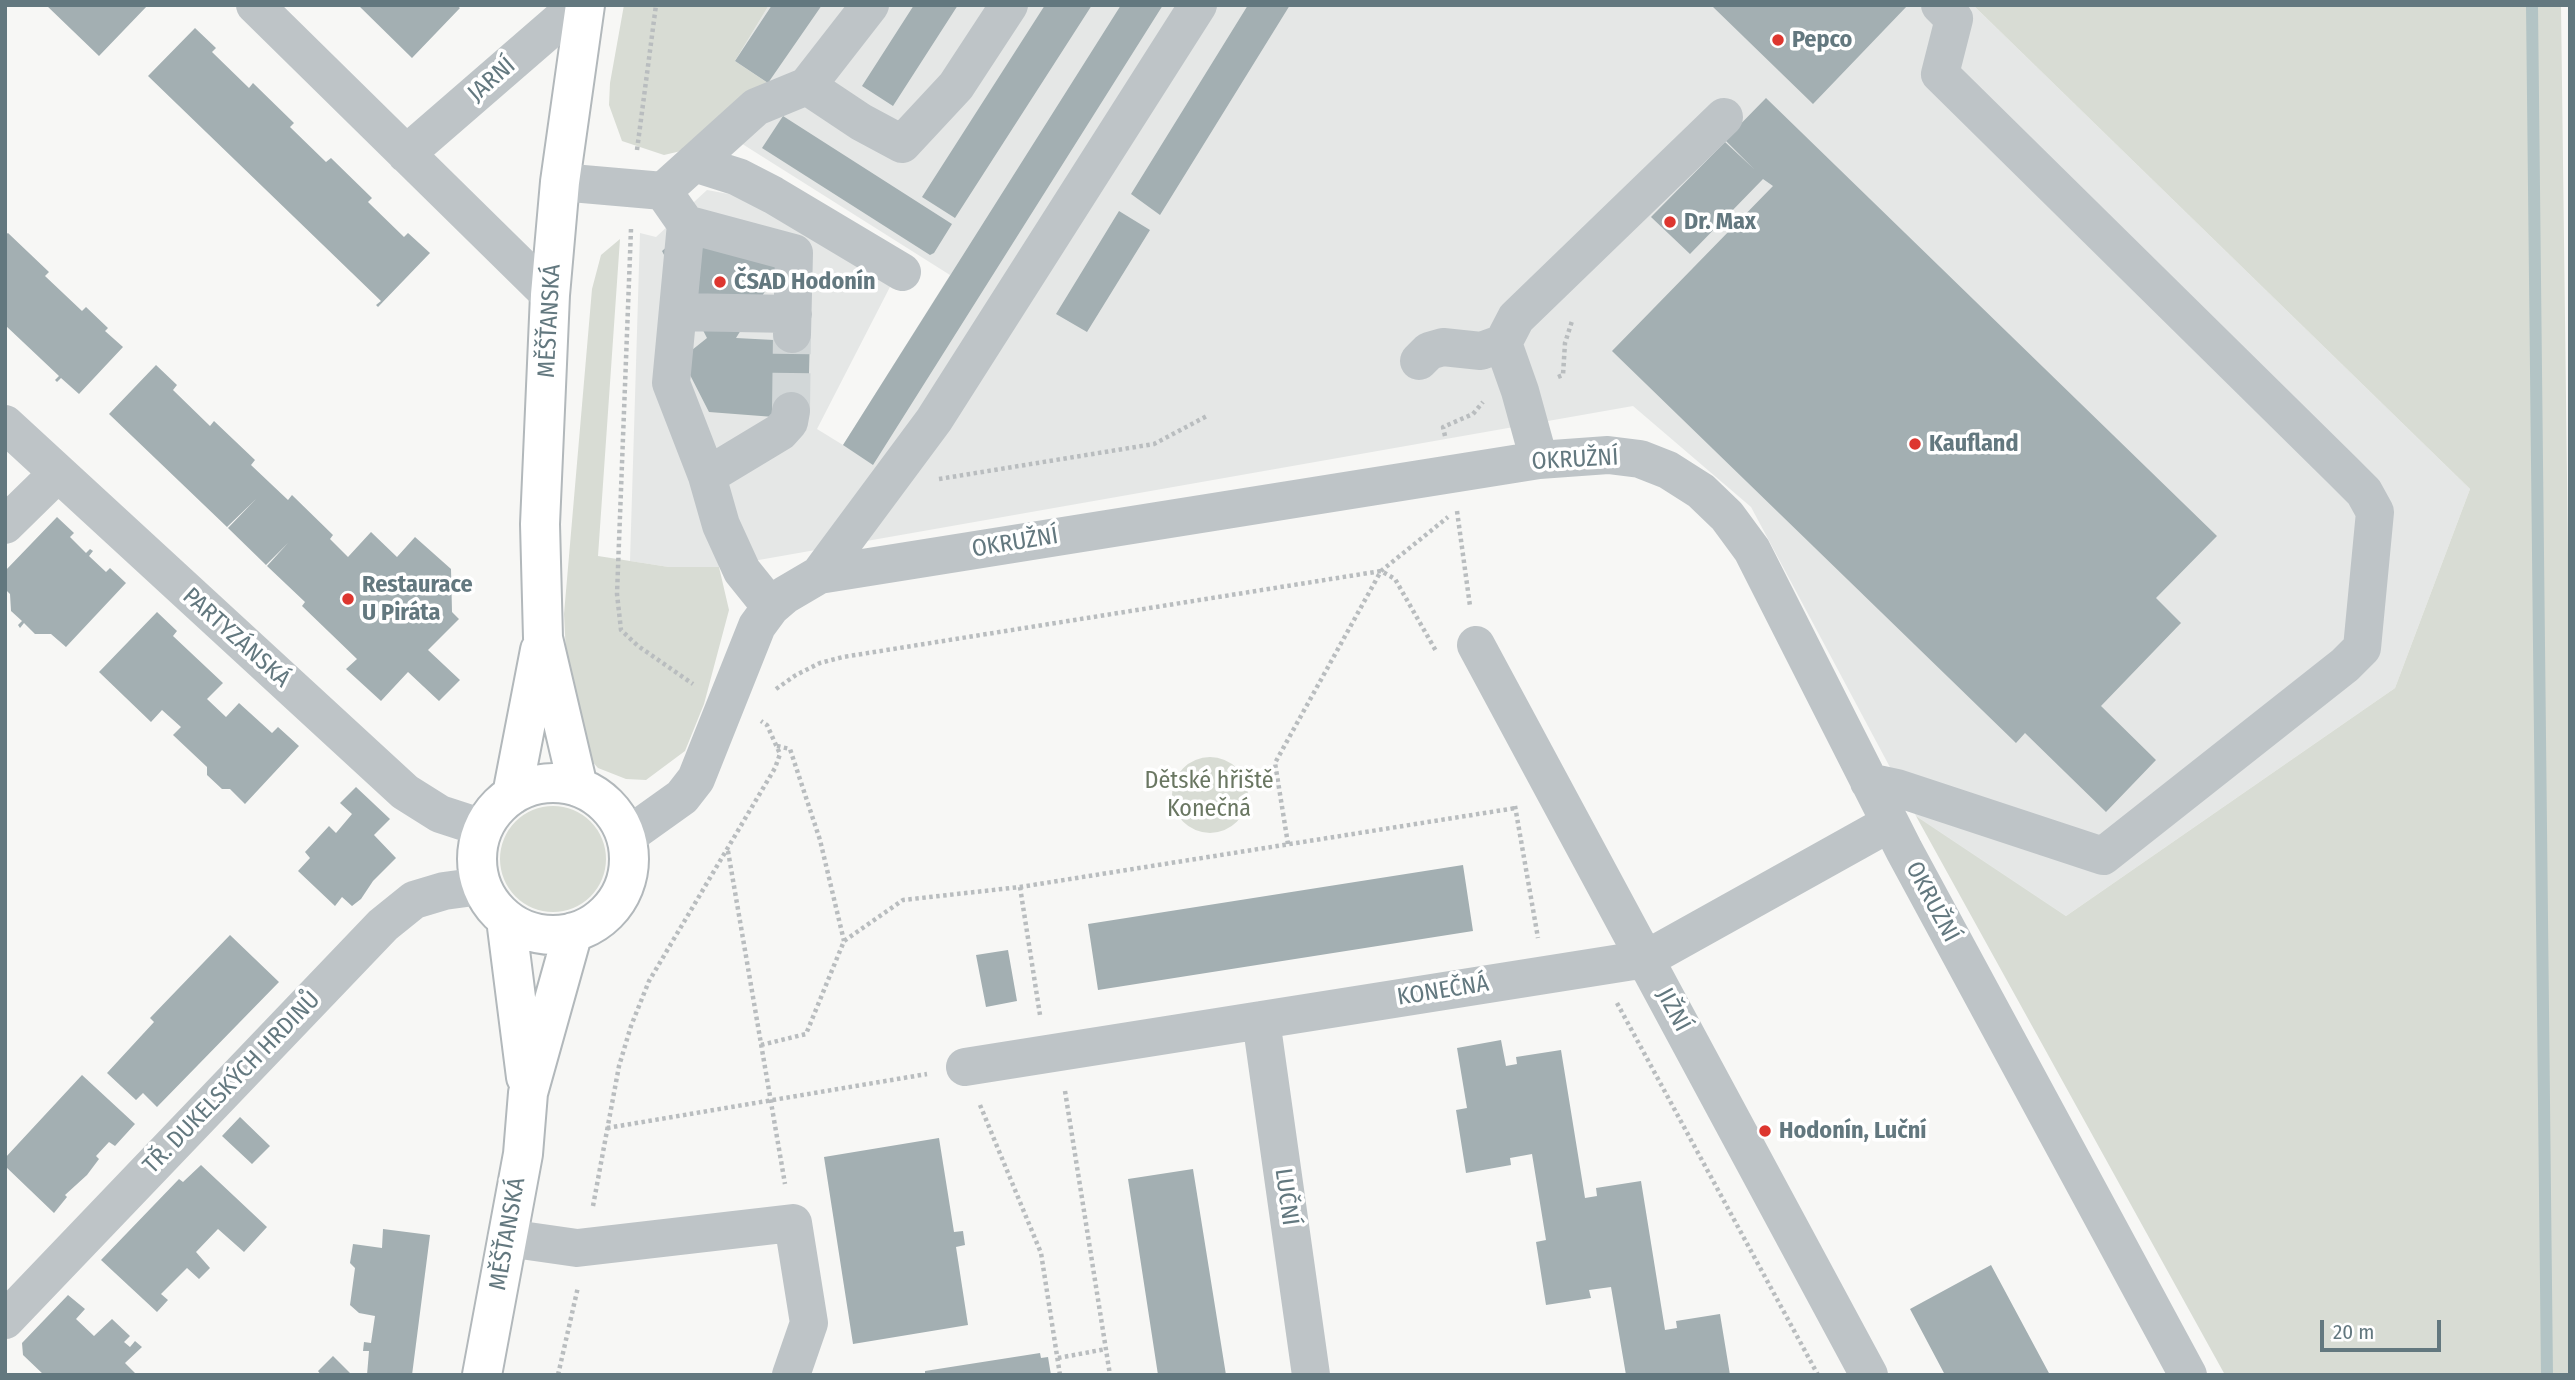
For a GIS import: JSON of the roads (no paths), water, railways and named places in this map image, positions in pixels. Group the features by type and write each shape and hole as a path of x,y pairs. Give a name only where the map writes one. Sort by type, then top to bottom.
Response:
{"main road":[{"name":"MĚŠŤANSKÁ","path":"578,787 543,638 540,524 550,295 560,182 585,5"},
{"name":"MĚŠŤANSKÁ","path":"512,795 543,638"},
{"path":"555,783 578,787 594,795 618,821 629,854 628,872 614,903 603,916 573,932 550,935 526,930 506,919 488,899 481,886 477,857 483,828 495,810 512,795 533,786 555,783"},
{"name":"MĚŠŤANSKÁ","path":"506,919 528,1093"},
{"name":"MĚŠŤANSKÁ","path":"482,1375 523,1154 528,1093 573,932"}],"street":[{"path":"255,5 550,295"},
{"name":"JARNÍ","path":"406,154 578,5"},
{"path":"560,182 648,190 694,163 756,107 807,86 870,5"},
{"path":"807,86 861,122 902,144 956,86 1009,5"},
{"path":"819,575 934,420 1198,5"},
{"path":"1869,782 1897,788 2103,856 2345,665 2362,648 2374,526 2375,512 2357,485 1940,74 1954,19 1940,5"},
{"path":"1419,360 1429,351 1443,347 1481,351 1503,343 1516,318 1724,117"},
{"path":"694,163 738,177 773,195 902,272"},
{"path":"648,190 686,224 794,253 793,324 678,312"},
{"path":"686,224 671,383 707,476 721,525 742,570 771,607"},
{"path":"1503,343 1520,391 1539,460"},
{"path":"707,476 780,432 789,422 791,411"},
{"name":"PARTYZÁNSKÁ","path":"5,424 405,792 440,814 483,828"},
{"name":"OKRUŽNÍ","path":"625,837 682,797 696,779 757,626 771,607 802,583 819,575 1539,460 1608,455 1640,458 1668,470 1701,491 1727,516 1752,550 1890,823 2188,1375"},
{"path":"5,525 57,474"},
{"name":"JIŽNÍ","path":"1458,652 1646,959 1869,1375"},
{"name":"KONEČNÁ","path":"965,1067 1646,959 1890,823"},
{"name":"TŘ. DUKELSKÝCH HRDINŮ","path":"5,1320 383,925 414,900 444,891 481,886"},
{"name":"LUČNÍ","path":"1261,1020 1311,1375"},
{"path":"507,1238 577,1248 793,1223 809,1324 791,1375"}],"waterway":[{"path":"2532,5 2547,1375"}],"tunnel":[{"path":"791,411 792,334"}],"place":[{"name":"Pepco","path":"1778,40"},
{"name":"Dr. Max","path":"1670,222"},
{"name":"ČSAD Hodonín","path":"720,282"},
{"name":"Kaufland","path":"1915,444"},
{"name":"Restaurace U Piráta","path":"348,599"},
{"name":"Hodonín, Luční","path":"1765,1131"}],"park label":[{"name":"Dětské hřiště Konečná","path":"1209,795"}]}
